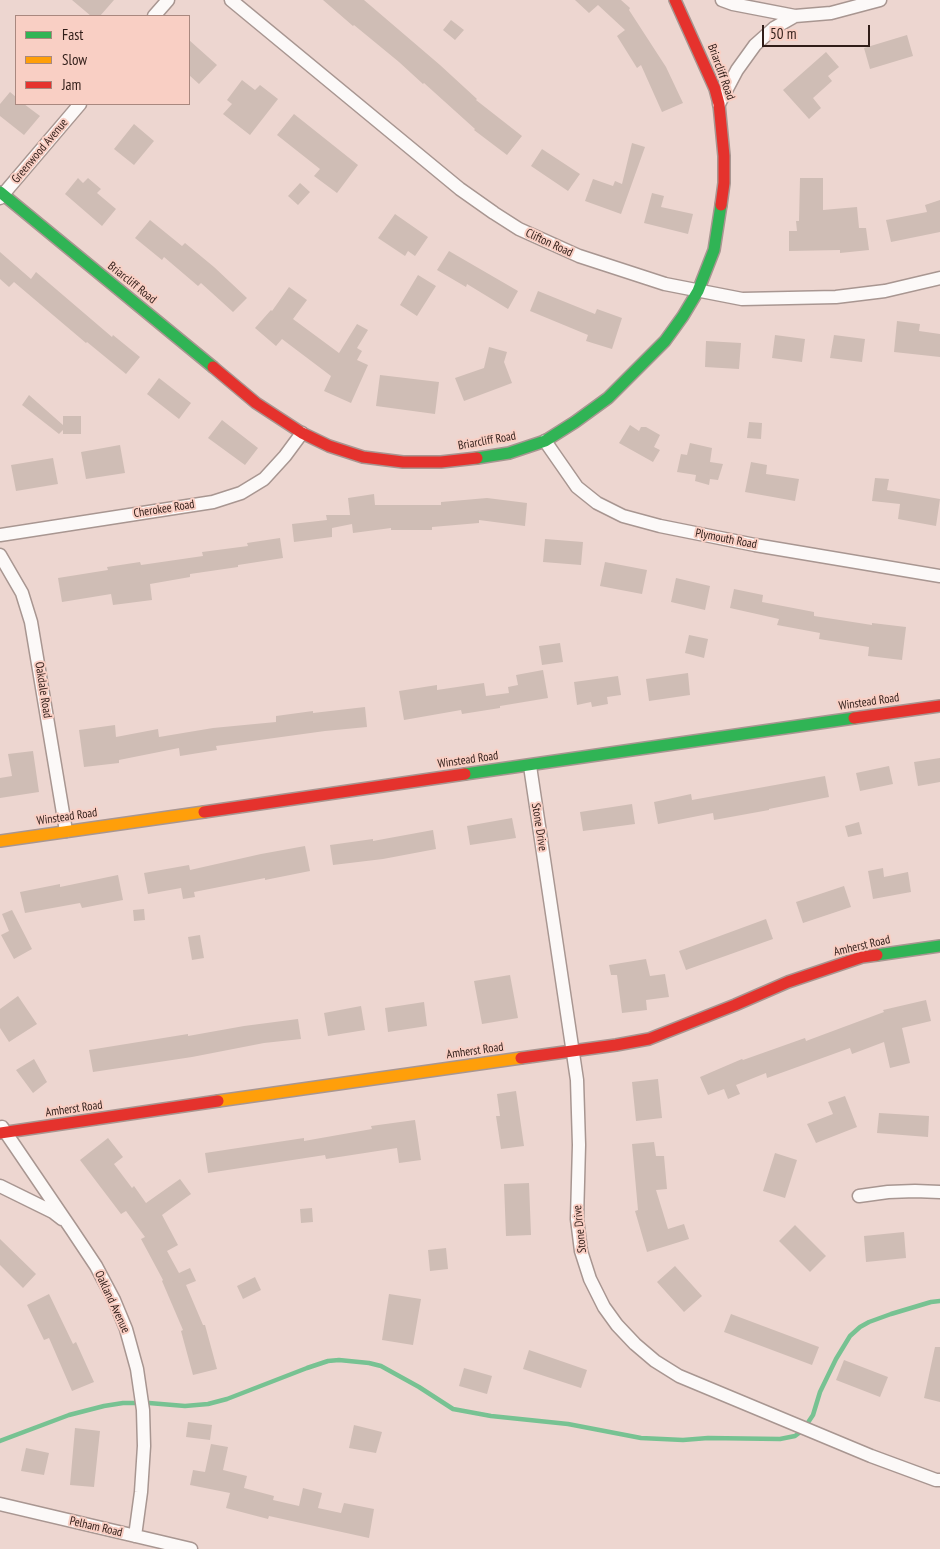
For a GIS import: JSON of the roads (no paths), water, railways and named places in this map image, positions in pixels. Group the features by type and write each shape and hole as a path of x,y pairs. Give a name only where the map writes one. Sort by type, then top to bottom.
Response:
{"street":[{"path":"155,15 168,0"},
{"name":"Clifton Road","path":"231,0 460,190 519,229 579,256 666,284 742,299 836,296 885,290 937,280"},
{"name":"Briarcliff Road","path":"1,195 256,403 302,433 329,446 363,457 403,462 442,462 509,453 545,441 575,422 608,398 636,372 683,316 698,291 714,250 724,183 724,156 719,104 715,89 675,0"},
{"path":"722,0 733,4 795,16 831,13 880,0"},
{"path":"719,104 737,70 755,44 774,28 795,16"},
{"name":"Greenwood Avenue","path":"1,195 79,105"},
{"name":"Cherokee Road","path":"0,535 213,502 241,493 264,478 285,456 302,433"},
{"name":"Plymouth Road","path":"545,441 577,487 597,503 623,516 660,526 755,545 940,576"},
{"name":"Oakdale Road","path":"0,554 22,593 31,622 66,831"},
{"name":"Winstead Road","path":"0,841 940,706"},
{"name":"Stone Drive","path":"530,766 577,1080 579,1145 576,1219 581,1252 590,1279 604,1307 617,1326 635,1344 655,1361 679,1376 871,1456 940,1480"},
{"name":"Amherst Road","path":"2,1130 573,1050 616,1046 649,1039 788,982 862,957 940,946"},
{"name":"Oakland Avenue","path":"2,1130 96,1266 114,1300 126,1329 137,1368 143,1410 142,1492 134,1536"},
{"path":"0,1186 54,1212 68,1223"},
{"path":"859,1196 888,1192 940,1192"},
{"name":"Pelham Road","path":"0,1504 191,1549"}],"waterway":[{"path":"0,1441 69,1415 104,1406 123,1403 185,1406 208,1404 227,1399 307,1368 328,1361 339,1360 381,1366 453,1409 491,1416 568,1424 641,1438 683,1440 708,1438 780,1439 795,1436 803,1430 813,1415 820,1392 836,1359 850,1336 860,1327 891,1314 940,1301"}]}
